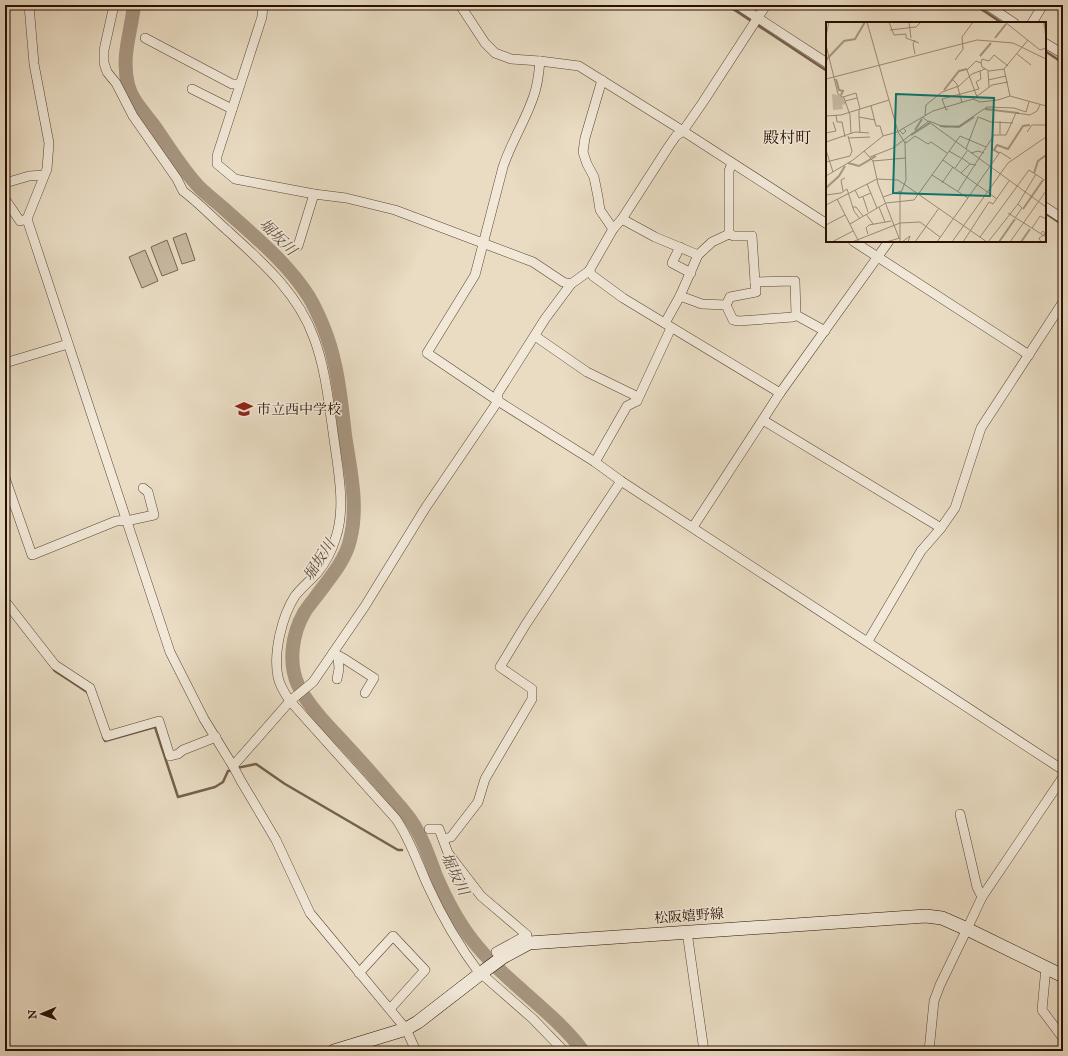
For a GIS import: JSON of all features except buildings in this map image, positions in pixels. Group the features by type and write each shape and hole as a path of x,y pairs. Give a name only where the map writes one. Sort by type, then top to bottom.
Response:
{"main road":[{"name":"松阪嬉野線","path":"334,1051 406,1029 418,1022 503,957 529,943 926,916 942,918 1063,976"}],"street":[{"path":"29,5 34,64 49,143 47,169 26,219 170,652 204,719 235,768 276,840 310,913 406,1029 416,1051"},
{"path":"114,5 104,50 104,63 133,116 177,179 183,191 273,273 293,296 310,328 323,369 338,471 341,501 340,514 337,536 332,550 318,572 296,595 291,603 283,624 278,648 277,669 282,689 405,831 437,907 462,951 480,974 526,1012 564,1051"},
{"path":"263,5 262,17 216,156 217,164 235,179 314,194 346,198 395,210 533,262 563,282 571,284"},
{"path":"460,5 485,43 495,53 511,59 578,66 683,130 826,223"},
{"path":"738,5 756,22 826,62"},
{"path":"235,768 291,700 313,682 335,654 426,507 498,401 498,394 535,336 571,284 589,271 613,229 622,219 676,136 683,130 766,5"},
{"path":"987,5 1012,22"},
{"path":"1033,22 1043,5"},
{"path":"145,38 232,84 240,84"},
{"path":"1046,44 1063,54"},
{"path":"540,61 539,75 534,96 507,155 475,275 427,353 498,401 595,462 621,481 694,527 1063,770"},
{"path":"602,80 585,138 583,152 594,177 600,210 613,229"},
{"path":"192,89 232,109"},
{"path":"729,234 729,171 732,163"},
{"path":"5,183 29,176 44,175"},
{"path":"298,246 314,194"},
{"path":"5,199 20,221 26,219"},
{"path":"1046,208 1063,219"},
{"path":"622,219 655,237 698,255"},
{"path":"595,462 628,406 637,401 698,255 712,242 729,234 734,236 752,236 756,292 730,297 726,305"},
{"path":"855,242 1029,355"},
{"path":"694,527 780,393 888,242"},
{"path":"680,247 672,263 691,273"},
{"path":"589,271 593,276 623,298 780,393"},
{"path":"755,282 795,281 796,315"},
{"path":"680,296 702,304 726,305"},
{"path":"868,641 921,551 941,528 955,508 980,428 1063,302"},
{"path":"726,305 733,320 739,321 793,318 796,315"},
{"path":"796,315 825,331"},
{"path":"535,336 587,372 634,395 637,401"},
{"path":"5,363 68,344"},
{"path":"763,420 941,528"},
{"path":"5,478 32,555 116,521 131,520 154,515 148,492 143,488"},
{"path":"443,839 451,837 478,802 485,779 532,699 532,689 500,667 526,624 621,481"},
{"path":"5,601 56,665 90,688 107,736 158,721 170,756 178,754 183,750 216,737"},
{"path":"335,654 340,669 337,679"},
{"path":"335,654 374,678 365,693"},
{"path":"930,1051 934,1002 940,985 982,897 1063,777"},
{"path":"960,814 977,887 982,897"},
{"path":"429,829 439,829 448,853 481,896 527,934 496,952 503,957"},
{"path":"687,932 704,1051"},
{"path":"359,973 393,936 426,970 390,1009"},
{"path":"1046,967 1042,1010 1063,1038"}],"shaded area":[{"path":"186,233 195,260 182,264 173,238"},
{"path":"167,240 178,270 162,276 151,247"},
{"path":"145,250 158,281 142,288 129,257"}],"waterway":[{"name":"堀坂川","path":"134,5 126,54 126,74 132,96 181,165 199,187 269,249 300,284 317,311 332,353 339,388 353,488 353,527 348,548 344,556 336,570 305,611 300,621 294,639 292,658 298,685 307,701 319,716 371,773 410,819 422,839 436,876 448,901 457,918 473,941 499,970 557,1022 583,1051"},
{"path":"727,5 826,70"},
{"path":"975,5 1000,22"},
{"path":"1046,52 1063,63"},
{"path":"1046,214 1063,225"},
{"path":"53,668 55,671 88,694"},
{"path":"103,737 105,741 155,727 178,797 215,787 223,782 228,771 233,770"},
{"path":"237,768 256,764 285,784 398,850 402,850"}],"place":[{"name":"市立西中学校","path":"244,409"}],"district":[{"name":"殿村町","path":"787,137"}]}
